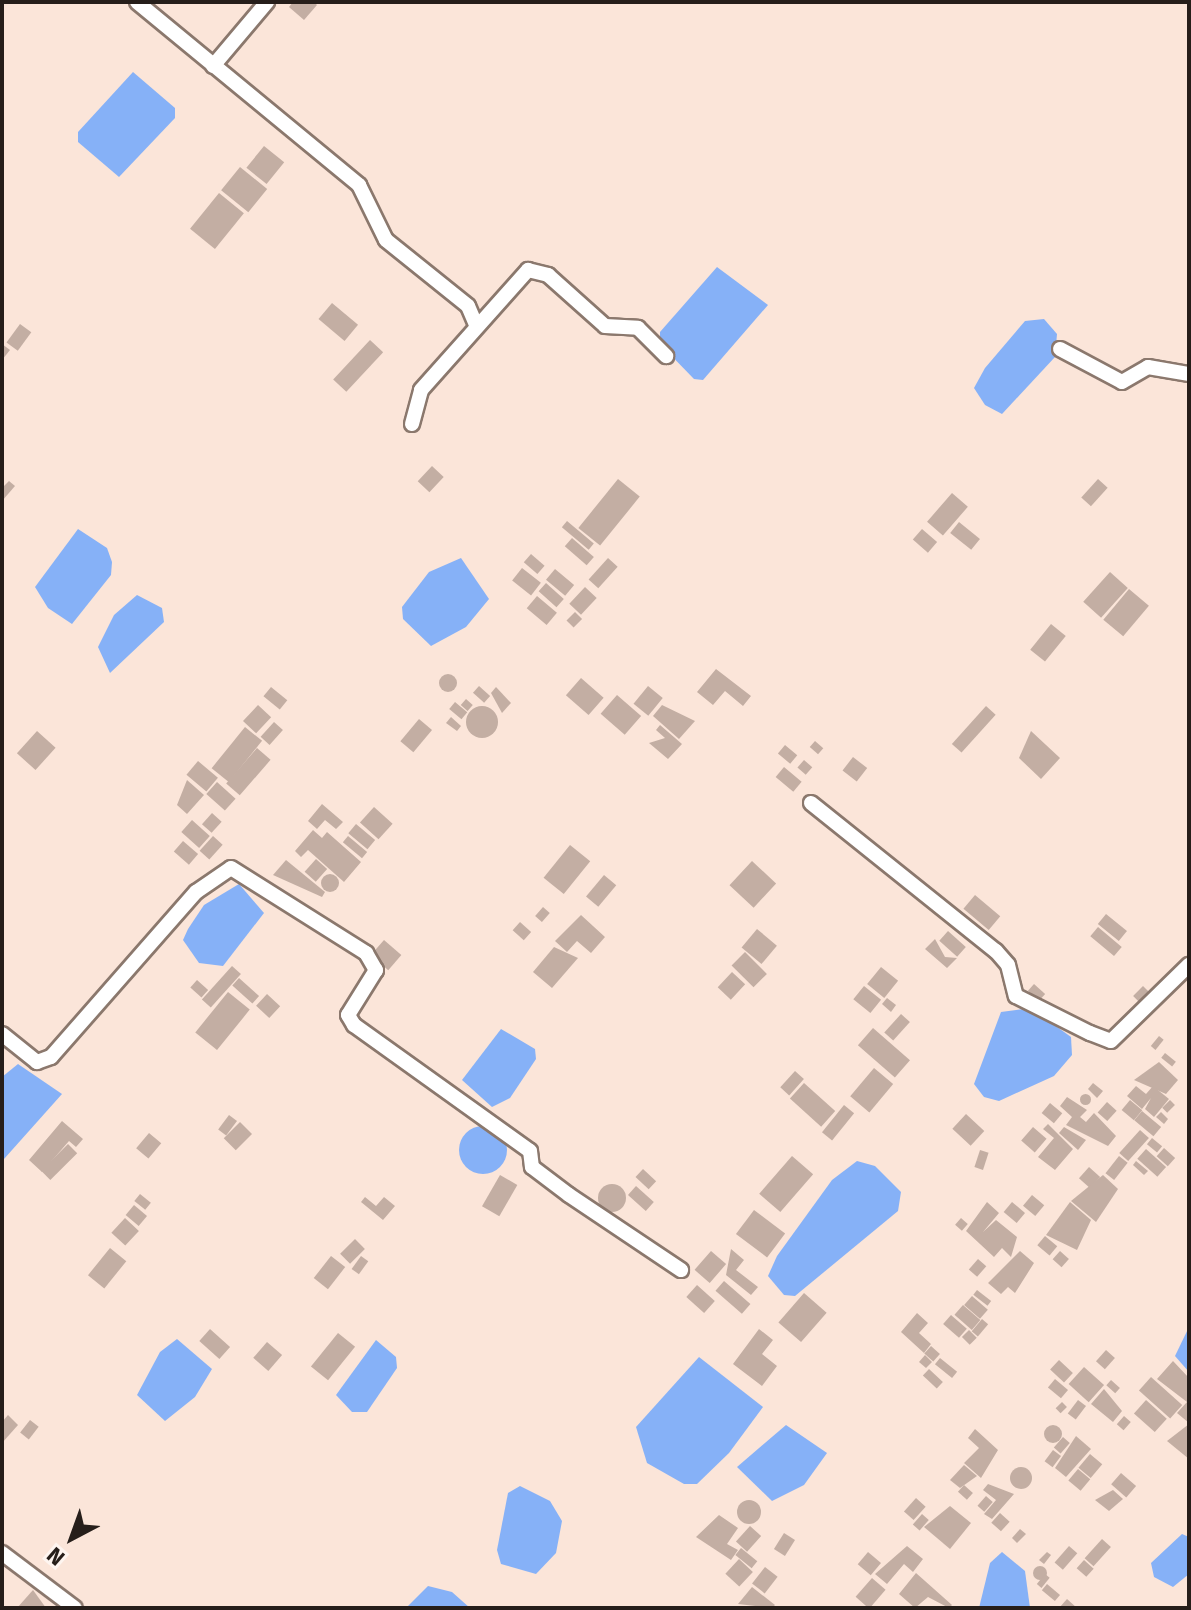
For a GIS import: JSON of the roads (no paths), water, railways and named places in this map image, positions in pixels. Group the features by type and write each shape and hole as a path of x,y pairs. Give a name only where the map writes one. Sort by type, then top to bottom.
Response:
{"street":[{"path":"137,2 359,185 386,240 468,306 476,325"},
{"path":"213,66 267,2"},
{"path":"412,424 421,390 508,284 537,271 605,326 638,328 666,356"},
{"path":"1060,349 1122,382 1148,367 1189,374"},
{"path":"811,803 996,951 1016,996 1090,1033 1111,1041 1189,965"},
{"path":"2,1034 37,1062 51,1057 196,892 231,868 366,953 376,970 348,1015 354,1025 530,1151 532,1167 569,1195 681,1270"},
{"path":"2,1553 75,1608"}],"water":[{"path":"133,72 175,108 175,118 119,177 78,142 78,132"},
{"path":"717,267 768,305 703,380 694,379 660,344 660,332"},
{"path":"1044,319 1057,334 1055,357 1002,414 985,405 974,388 985,368 1025,321"},
{"path":"78,529 107,548 112,562 111,575 72,624 48,608 35,587"},
{"path":"461,558 489,599 466,627 431,646 403,619 402,607 429,572"},
{"path":"137,595 162,608 164,622 110,673 98,647 114,615"},
{"path":"239,884 264,913 223,966 199,963 183,940 188,929 204,905"},
{"path":"1031,1008 1071,1037 1072,1055 1054,1076 999,1101 984,1097 974,1084 1001,1012"},
{"path":"501,1029 535,1049 536,1059 510,1098 492,1107 462,1080"},
{"path":"18,1064 62,1094 4,1159 2,1077"},
{"path":"483,1126 492,1127 500,1133 506,1141 506,1159 500,1167 492,1173 483,1174 474,1173 466,1167 460,1159 459,1150 460,1141 466,1133 474,1127"},
{"path":"857,1161 875,1166 901,1192 898,1211 795,1296 784,1295 768,1276 777,1256 832,1180"},
{"path":"1189,1327 1189,1372 1175,1356"},
{"path":"177,1339 212,1369 195,1397 165,1421 137,1395 160,1352"},
{"path":"376,1340 396,1357 397,1368 367,1412 352,1412 336,1395"},
{"path":"699,1357 763,1407 729,1453 697,1484 684,1484 647,1463 636,1427"},
{"path":"786,1425 827,1453 804,1485 772,1501 737,1467"},
{"path":"520,1486 550,1501 562,1521 556,1553 536,1574 501,1564 497,1550 508,1493"},
{"path":"1182,1534 1189,1537 1189,1574 1173,1587 1154,1577 1151,1563"},
{"path":"1002,1552 1025,1571 1030,1608 979,1608 990,1563"},
{"path":"428,1586 452,1592 470,1608 406,1608"}]}
